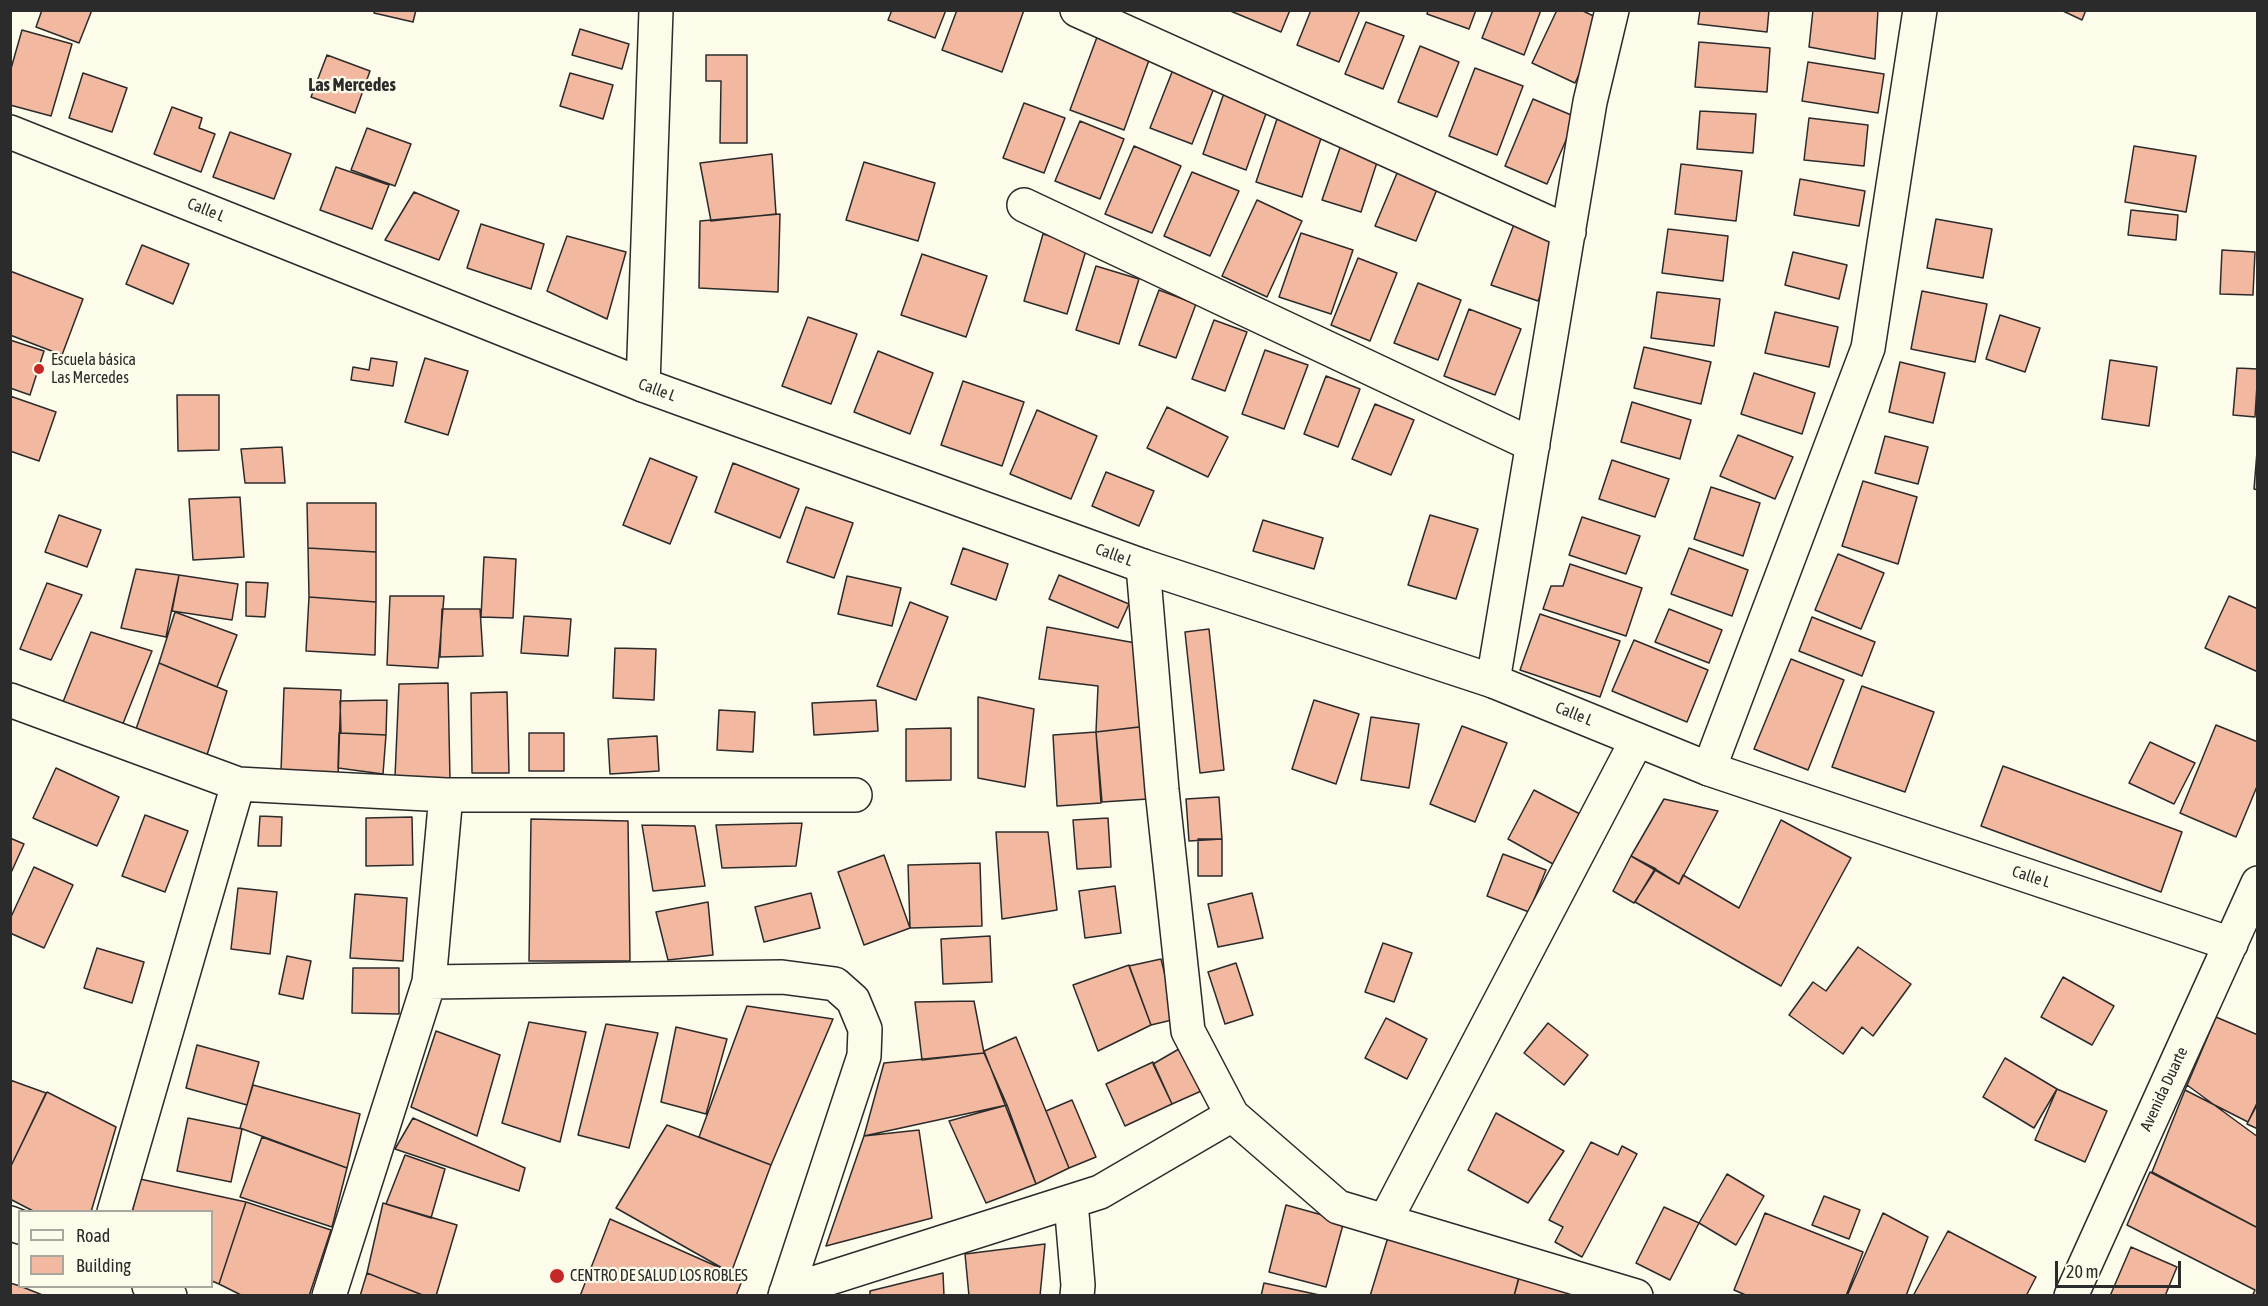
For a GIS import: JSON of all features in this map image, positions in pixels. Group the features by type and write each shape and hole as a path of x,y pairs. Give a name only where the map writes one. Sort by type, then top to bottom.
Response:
{"street":[{"path":"643,385 656,10"},
{"path":"1077,10 1569,232"},
{"path":"1493,681 1590,102 1612,10"},
{"path":"1709,769 1868,348 1920,10"},
{"name":"Calle L","path":"10,132 643,385 1143,566 1493,681 1709,769 2231,944"},
{"path":"1024,205 1533,444"},
{"path":"1143,566 1162,790 1188,1031 1232,1115 1338,1208 1603,1290 1636,1296"},
{"path":"10,700 238,784 446,795 855,795"},
{"path":"1385,1221 1637,740"},
{"path":"115,1210 238,784"},
{"path":"329,1296 429,982 446,795"},
{"name":"Avenida Duarte","path":"2071,1296 2258,883"},
{"path":"429,982 782,977 835,984 854,1000 865,1029 864,1056 786,1294"},
{"path":"786,1294 1100,1192 1232,1115"},
{"path":"1071,1202 1077,1296"},
{"path":"151,1288 170,1296"}],"building":[{"path":"42,10 92,10 79,43 36,27"},
{"path":"375,10 416,10 413,22 374,13"},
{"path":"892,10 946,10 935,38 888,20"},
{"path":"957,10 1024,10 1002,72 942,50"},
{"path":"1228,10 1290,10 1281,32"},
{"path":"1311,10 1360,10 1339,62 1297,45"},
{"path":"1428,10 1476,10 1469,29 1427,14"},
{"path":"1493,10 1541,10 1524,55 1482,38"},
{"path":"1557,10 1581,10 1604,21 1575,83 1532,63"},
{"path":"1700,10 1769,10 1767,32 1698,24"},
{"path":"1813,10 1878,10 1875,59 1809,47"},
{"path":"2061,10 2086,10 2082,20"},
{"path":"1366,22 1404,36 1383,89 1345,74"},
{"path":"580,29 629,44 622,69 572,55"},
{"path":"1100,29 1153,49 1124,130 1070,110"},
{"path":"22,30 72,44 51,116 10,105 10,72"},
{"path":"1699,42 1770,48 1767,92 1695,87"},
{"path":"1420,46 1459,62 1437,117 1398,102"},
{"path":"327,55 370,71 355,113 311,97"},
{"path":"706,55 747,55 747,143 720,143 721,81 706,81"},
{"path":"1808,62 1884,74 1878,113 1802,101"},
{"path":"1174,67 1216,83 1192,144 1150,128"},
{"path":"1475,68 1523,86 1497,155 1449,136"},
{"path":"83,73 127,88 112,132 69,118"},
{"path":"570,73 613,85 603,119 560,106"},
{"path":"1224,93 1268,108 1246,170 1203,154"},
{"path":"1533,99 1576,117 1547,184 1505,166"},
{"path":"1024,103 1065,118 1044,173 1003,158"},
{"path":"172,107 202,118 199,128 215,134 201,172 154,154"},
{"path":"1700,111 1756,114 1753,153 1697,149"},
{"path":"1279,113 1324,129 1302,197 1256,182"},
{"path":"1809,118 1868,125 1864,166 1804,160"},
{"path":"1080,121 1124,139 1100,199 1055,181"},
{"path":"367,128 411,144 395,186 351,170"},
{"path":"230,132 291,154 274,199 213,177"},
{"path":"1342,142 1380,153 1361,212 1322,200"},
{"path":"1134,146 1181,166 1152,233 1105,214"},
{"path":"2134,146 2196,156 2186,212 2125,202"},
{"path":"772,154 776,214 711,221 700,163"},
{"path":"864,162 935,183 918,241 846,220"},
{"path":"1681,164 1742,171 1736,221 1675,214"},
{"path":"1400,166 1440,182 1416,241 1375,226"},
{"path":"336,167 389,185 372,229 320,210"},
{"path":"1192,172 1239,191 1210,256 1164,236"},
{"path":"1800,179 1865,191 1859,226 1794,215"},
{"path":"414,192 459,211 439,260 385,240"},
{"path":"1257,200 1302,221 1267,297 1222,276"},
{"path":"2131,210 2178,215 2176,240 2128,235"},
{"path":"780,214 778,292 699,288 700,221"},
{"path":"1516,219 1562,236 1538,301 1491,285"},
{"path":"1936,219 1992,229 1983,278 1927,268"},
{"path":"481,224 544,244 531,289 467,268"},
{"path":"1668,229 1728,236 1723,281 1662,273"},
{"path":"1301,233 1353,250 1331,314 1279,297"},
{"path":"1043,234 1087,247 1067,314 1024,301"},
{"path":"567,236 626,252 607,319 547,291"},
{"path":"142,245 189,264 173,304 126,284"},
{"path":"2222,250 2255,252 2253,295 2220,294"},
{"path":"1793,252 1847,265 1839,299 1785,285"},
{"path":"922,254 987,276 966,337 901,315"},
{"path":"1358,258 1397,273 1370,341 1331,325"},
{"path":"1096,266 1139,279 1119,344 1076,330"},
{"path":"10,271 83,299 62,355 10,335"},
{"path":"1418,283 1461,300 1438,360 1394,343"},
{"path":"1159,290 1196,304 1176,358 1139,345"},
{"path":"1922,291 1987,304 1975,362 1911,349"},
{"path":"1657,292 1720,299 1714,346 1651,338"},
{"path":"1469,309 1521,329 1495,395 1444,376"},
{"path":"1775,312 1838,327 1829,367 1765,353"},
{"path":"2000,315 2040,328 2025,372 1986,359"},
{"path":"808,317 857,334 831,404 782,386"},
{"path":"1214,320 1247,332 1225,391 1192,379"},
{"path":"10,340 44,351 30,395 10,388"},
{"path":"1644,347 1711,362 1701,404 1634,388"},
{"path":"1265,350 1308,365 1284,429 1242,414"},
{"path":"878,351 933,373 910,434 854,412"},
{"path":"371,358 397,362 393,386 351,380 353,367 369,370"},
{"path":"425,358 468,371 448,435 405,422"},
{"path":"2110,360 2157,367 2149,426 2102,419"},
{"path":"1900,362 1945,373 1933,423 1889,412"},
{"path":"2237,368 2258,369 2255,417 2233,415"},
{"path":"1754,373 1815,393 1802,434 1741,414"},
{"path":"1326,376 1360,389 1338,447 1304,434"},
{"path":"963,381 1024,402 1002,466 941,445"},
{"path":"177,395 219,395 219,450 178,451"},
{"path":"10,396 56,412 39,461 10,451"},
{"path":"1632,402 1691,420 1680,459 1621,442"},
{"path":"1375,404 1414,420 1391,475 1352,459"},
{"path":"1167,407 1228,437 1208,477 1147,448"},
{"path":"1037,410 1097,436 1071,499 1010,474"},
{"path":"1738,435 1793,457 1775,499 1720,476"},
{"path":"1885,436 1928,447 1918,484 1875,473"},
{"path":"2258,439 2258,490 2254,489"},
{"path":"282,447 285,483 245,483 241,449"},
{"path":"650,458 697,477 670,544 623,525"},
{"path":"1612,460 1669,479 1655,517 1599,499"},
{"path":"733,463 799,489 780,538 715,512"},
{"path":"1106,472 1154,491 1139,526 1092,506"},
{"path":"1863,481 1917,497 1898,564 1842,546"},
{"path":"1711,487 1760,503 1743,556 1694,539"},
{"path":"240,497 244,557 193,560 189,499"},
{"path":"307,503 376,503 376,552 308,548"},
{"path":"806,507 853,523 834,578 787,562"},
{"path":"59,515 101,530 87,567 45,552"},
{"path":"1430,515 1478,529 1456,599 1408,585"},
{"path":"1582,517 1640,536 1626,574 1569,555"},
{"path":"1263,520 1323,538 1314,569 1253,551"},
{"path":"308,548 376,552 376,602 309,597"},
{"path":"963,548 1008,564 996,600 951,584"},
{"path":"1689,548 1748,570 1732,616 1671,594"},
{"path":"1838,554 1884,573 1861,629 1815,610"},
{"path":"484,557 516,559 513,618 481,617"},
{"path":"1570,564 1642,588 1626,636 1543,609 1551,586 1563,586"},
{"path":"136,569 179,575 166,637 121,628"},
{"path":"179,575 238,584 232,620 172,611"},
{"path":"1059,575 1129,604 1118,628 1049,599"},
{"path":"847,576 901,588 892,626 838,614"},
{"path":"246,582 268,583 265,617 246,616"},
{"path":"47,583 82,595 51,660 20,649"},
{"path":"390,596 444,596 438,668 387,665"},
{"path":"2229,596 2258,609 2258,672 2205,648"},
{"path":"309,597 376,602 375,655 306,651"},
{"path":"910,602 948,617 916,700 877,686"},
{"path":"442,609 480,609 483,656 440,657"},
{"path":"1669,609 1722,630 1709,663 1655,642"},
{"path":"175,612 237,635 217,687 159,663"},
{"path":"1540,614 1620,641 1600,697 1520,670"},
{"path":"524,616 571,619 568,656 521,653"},
{"path":"1812,617 1875,642 1862,676 1799,651"},
{"path":"1047,627 1141,644 1147,726 1096,732 1098,686 1039,679"},
{"path":"1209,629 1224,770 1200,773 1185,632"},
{"path":"91,632 152,651 120,731 61,707"},
{"path":"1634,640 1708,670 1687,722 1612,691"},
{"path":"615,648 656,649 654,700 613,698"},
{"path":"1791,659 1844,680 1808,770 1754,749"},
{"path":"159,663 227,691 207,755 136,729"},
{"path":"448,683 450,780 395,777 399,684"},
{"path":"1862,686 1934,712 1905,792 1832,767"},
{"path":"284,688 341,690 338,778 281,771"},
{"path":"507,692 509,773 472,773 471,693"},
{"path":"978,697 1034,709 1025,787 978,778"},
{"path":"387,700 386,735 341,733 340,701"},
{"path":"876,700 878,731 814,735 812,703"},
{"path":"1314,700 1359,714 1336,784 1292,769"},
{"path":"719,710 755,712 753,752 717,750"},
{"path":"1371,717 1419,724 1409,788 1361,780"},
{"path":"2216,725 2258,742 2258,784 2236,837 2180,813"},
{"path":"1148,726 1148,799 1102,802 1096,732"},
{"path":"1462,726 1507,743 1475,822 1430,804"},
{"path":"951,728 951,780 906,781 906,729"},
{"path":"1096,732 1101,803 1057,806 1053,735"},
{"path":"339,733 386,735 383,774 338,768"},
{"path":"529,733 564,733 564,771 529,771"},
{"path":"657,736 659,771 610,774 608,739"},
{"path":"2150,742 2195,763 2174,804 2129,783"},
{"path":"2003,766 2182,832 2161,892 1981,826"},
{"path":"56,768 119,797 97,846 33,818"},
{"path":"1534,790 1580,814 1553,864 1508,839"},
{"path":"1219,797 1222,839 1189,841 1186,799"},
{"path":"1664,799 1718,811 1679,884 1631,856"},
{"path":"145,815 188,831 165,892 122,876"},
{"path":"260,816 282,817 281,846 258,846"},
{"path":"412,817 413,865 366,866 366,818"},
{"path":"1108,818 1111,867 1077,869 1073,820"},
{"path":"531,819 628,821 630,961 529,961"},
{"path":"1781,820 1851,858 1781,986 1635,902 1655,869 1679,884 1683,875 1739,908"},
{"path":"802,823 796,866 722,868 716,825"},
{"path":"642,825 695,826 705,886 653,891"},
{"path":"996,832 1048,832 1057,910 1002,919"},
{"path":"10,838 24,844 10,875"},
{"path":"1198,839 1222,839 1222,876 1198,876"},
{"path":"1503,854 1546,870 1529,912 1487,896"},
{"path":"884,855 910,928 864,945 838,872"},
{"path":"1631,856 1656,869 1634,903 1613,891"},
{"path":"980,863 982,926 910,928 908,865"},
{"path":"34,867 73,885 44,948 10,933 10,919"},
{"path":"1115,886 1121,933 1085,938 1079,891"},
{"path":"238,888 277,892 270,954 231,949"},
{"path":"811,893 820,928 764,942 755,907"},
{"path":"1252,893 1263,938 1218,947 1208,904"},
{"path":"355,894 407,898 403,961 350,958"},
{"path":"708,902 713,955 668,960 656,912"},
{"path":"990,936 992,982 943,984 941,939"},
{"path":"1383,943 1412,953 1394,1002 1365,992"},
{"path":"1858,947 1911,984 1873,1036 1862,1027 1843,1054 1789,1015 1813,982 1826,991"},
{"path":"97,948 144,962 132,1003 84,988"},
{"path":"287,956 311,961 303,999 279,994"},
{"path":"1161,959 1176,1019 1151,1025 1129,966"},
{"path":"1236,963 1253,1015 1225,1024 1208,972"},
{"path":"1129,965 1151,1025 1098,1051 1073,985"},
{"path":"353,968 399,968 399,1014 352,1013"},
{"path":"2063,977 2114,1006 2092,1045 2041,1017"},
{"path":"974,1001 984,1053 922,1060 915,1002"},
{"path":"747,1006 833,1019 771,1165 699,1137"},
{"path":"2216,1017 2258,1035 2258,1103 2248,1122 2185,1090"},
{"path":"1386,1018 1427,1039 1407,1079 1365,1058"},
{"path":"529,1022 586,1032 560,1142 502,1123"},
{"path":"1548,1023 1588,1055 1564,1085 1524,1053"},
{"path":"606,1024 658,1033 629,1148 578,1135"},
{"path":"676,1027 727,1039 706,1114 661,1102"},
{"path":"436,1031 500,1055 477,1136 411,1107"},
{"path":"1016,1037 1069,1168 1036,1184 984,1051"},
{"path":"197,1045 259,1062 247,1105 186,1088"},
{"path":"1184,1046 1208,1088 1172,1104 1153,1064"},
{"path":"984,1053 1007,1105 864,1136 884,1063"},
{"path":"2005,1058 2057,1089 2034,1128 1983,1097"},
{"path":"1153,1062 1172,1104 1125,1126 1106,1084"},
{"path":"10,1080 46,1093 10,1168"},
{"path":"253,1085 360,1114 347,1168 240,1128"},
{"path":"2187,1085 2258,1137 2258,1228 2152,1172"},
{"path":"2057,1089 2107,1111 2085,1162 2035,1140"},
{"path":"47,1092 116,1127 92,1210 31,1210 10,1199 10,1168"},
{"path":"1072,1100 1096,1157 1069,1168 1046,1111"},
{"path":"2258,1101 2258,1129 2247,1124"},
{"path":"1007,1105 1036,1184 986,1203 949,1121"},
{"path":"1496,1113 1564,1151 1528,1203 1468,1170"},
{"path":"188,1118 242,1129 231,1182 177,1171"},
{"path":"413,1118 525,1168 519,1191 395,1149"},
{"path":"667,1125 771,1165 731,1273 616,1208"},
{"path":"919,1130 932,1218 826,1246 864,1136"},
{"path":"262,1137 347,1168 332,1227 240,1197"},
{"path":"1591,1142 1618,1155 1622,1146 1637,1154 1582,1257 1555,1242 1563,1227 1549,1220"},
{"path":"405,1155 445,1169 431,1218 386,1204"},
{"path":"2150,1172 2258,1228 2258,1296 2252,1296 2255,1290 2127,1225"},
{"path":"1727,1174 1764,1196 1736,1245 1699,1223"},
{"path":"140,1179 246,1202 219,1284 213,1281 213,1210 132,1210"},
{"path":"1824,1196 1860,1210 1849,1239 1812,1225"},
{"path":"246,1202 331,1230 309,1296 243,1296 219,1284"},
{"path":"383,1203 457,1225 436,1296 425,1296 367,1273"},
{"path":"1286,1205 1344,1221 1326,1287 1269,1272"},
{"path":"1664,1207 1699,1223 1670,1280 1636,1263"},
{"path":"1765,1213 1863,1252 1846,1296 1748,1296 1734,1290"},
{"path":"1883,1213 1928,1237 1906,1296 1847,1296"},
{"path":"610,1219 743,1278 736,1296 580,1296"},
{"path":"1948,1231 2036,1277 2026,1296 1913,1296"},
{"path":"1389,1234 1520,1273 1514,1296 1370,1296"},
{"path":"1045,1244 1040,1296 969,1296 965,1254"},
{"path":"2131,1247 2177,1267 2165,1296 2110,1296"},
{"path":"367,1273 425,1296 360,1296"},
{"path":"943,1273 944,1296 870,1296 870,1291"},
{"path":"1519,1278 1588,1296 1514,1296"},
{"path":"10,1283 18,1285 18,1288 25,1288 45,1296 10,1296"},
{"path":"1264,1283 1324,1296 1261,1296"}],"place":[{"name":"Escuela básica Las Mercedes","path":"39,369"},
{"name":"CENTRO DE SALUD LOS ROBLES","path":"557,1276"}],"district":[{"name":"Las Mercedes","path":"352,85"}]}
